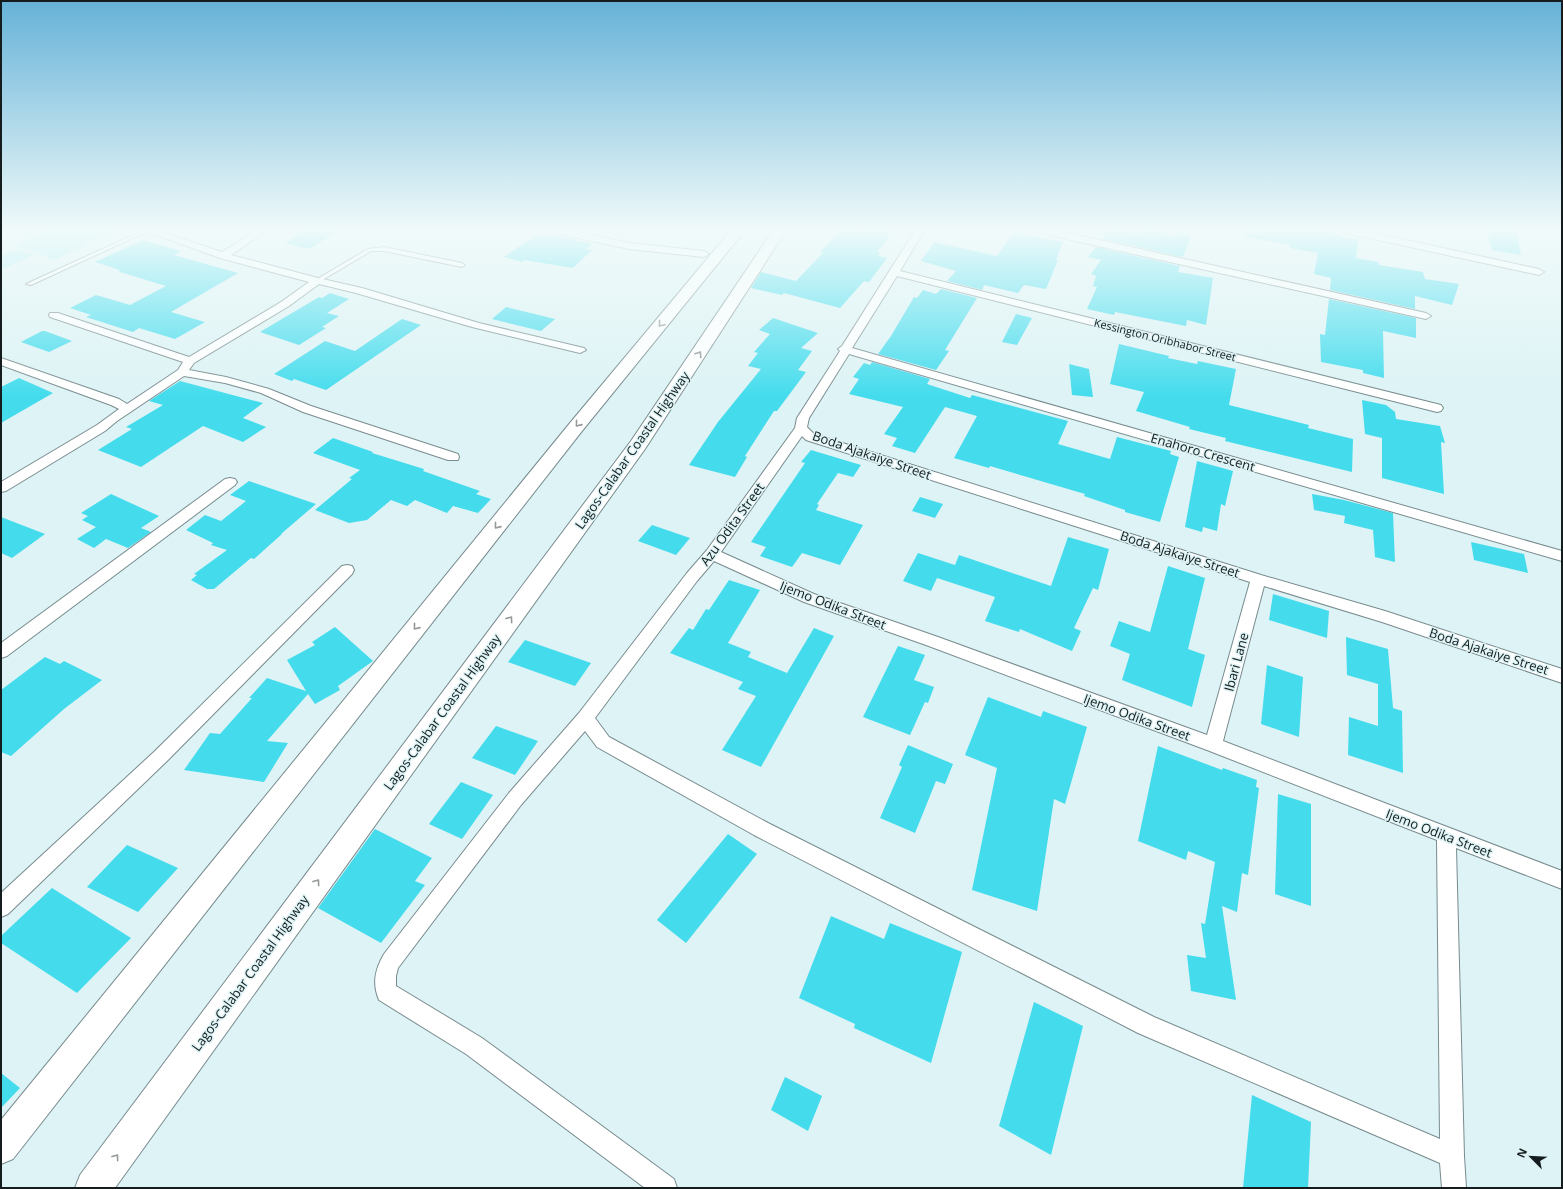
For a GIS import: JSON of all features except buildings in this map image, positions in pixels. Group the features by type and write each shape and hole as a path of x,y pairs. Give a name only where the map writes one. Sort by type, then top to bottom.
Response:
{"highway":[{"path":"1,1148 566,439 695,284"},
{"name":"Lagos-Calabar Coastal Highway","path":"93,1188 638,445 745,284"}],"street":[{"path":"1,488 101,428 182,372 190,361 285,304 312,284"},
{"path":"333,284 358,290 476,325 580,350"},
{"name":"Azu Odita Street","path":"665,1188 474,1046 387,992 384,980 386,970 391,961 515,799 585,718 692,577 712,554 801,428 803,418 885,284"},
{"name":"Kessington Oribhabor Street","path":"943,284 1437,408"},
{"path":"1283,284 1426,316"},
{"path":"54,315 190,361"},
{"name":"Enahoro Crescent","path":"844,349 1562,556"},
{"path":"1,361 115,402 128,409"},
{"path":"182,372 226,380 265,391 307,409 453,457"},
{"name":"Boda Ajakaiye Street","path":"801,428 810,437 1258,579 1385,617 1562,676"},
{"path":"1,652 230,482"},
{"name":"Ijemo Odika Street","path":"712,554 809,598 1213,745 1562,880"},
{"path":"1,907 161,756 347,570"},
{"name":"Ibari Lane","path":"1213,745 1258,579"},
{"path":"585,718 603,742 748,822 1146,1025 1452,1156"},
{"path":"1446,835 1452,1156 1454,1188"}]}
